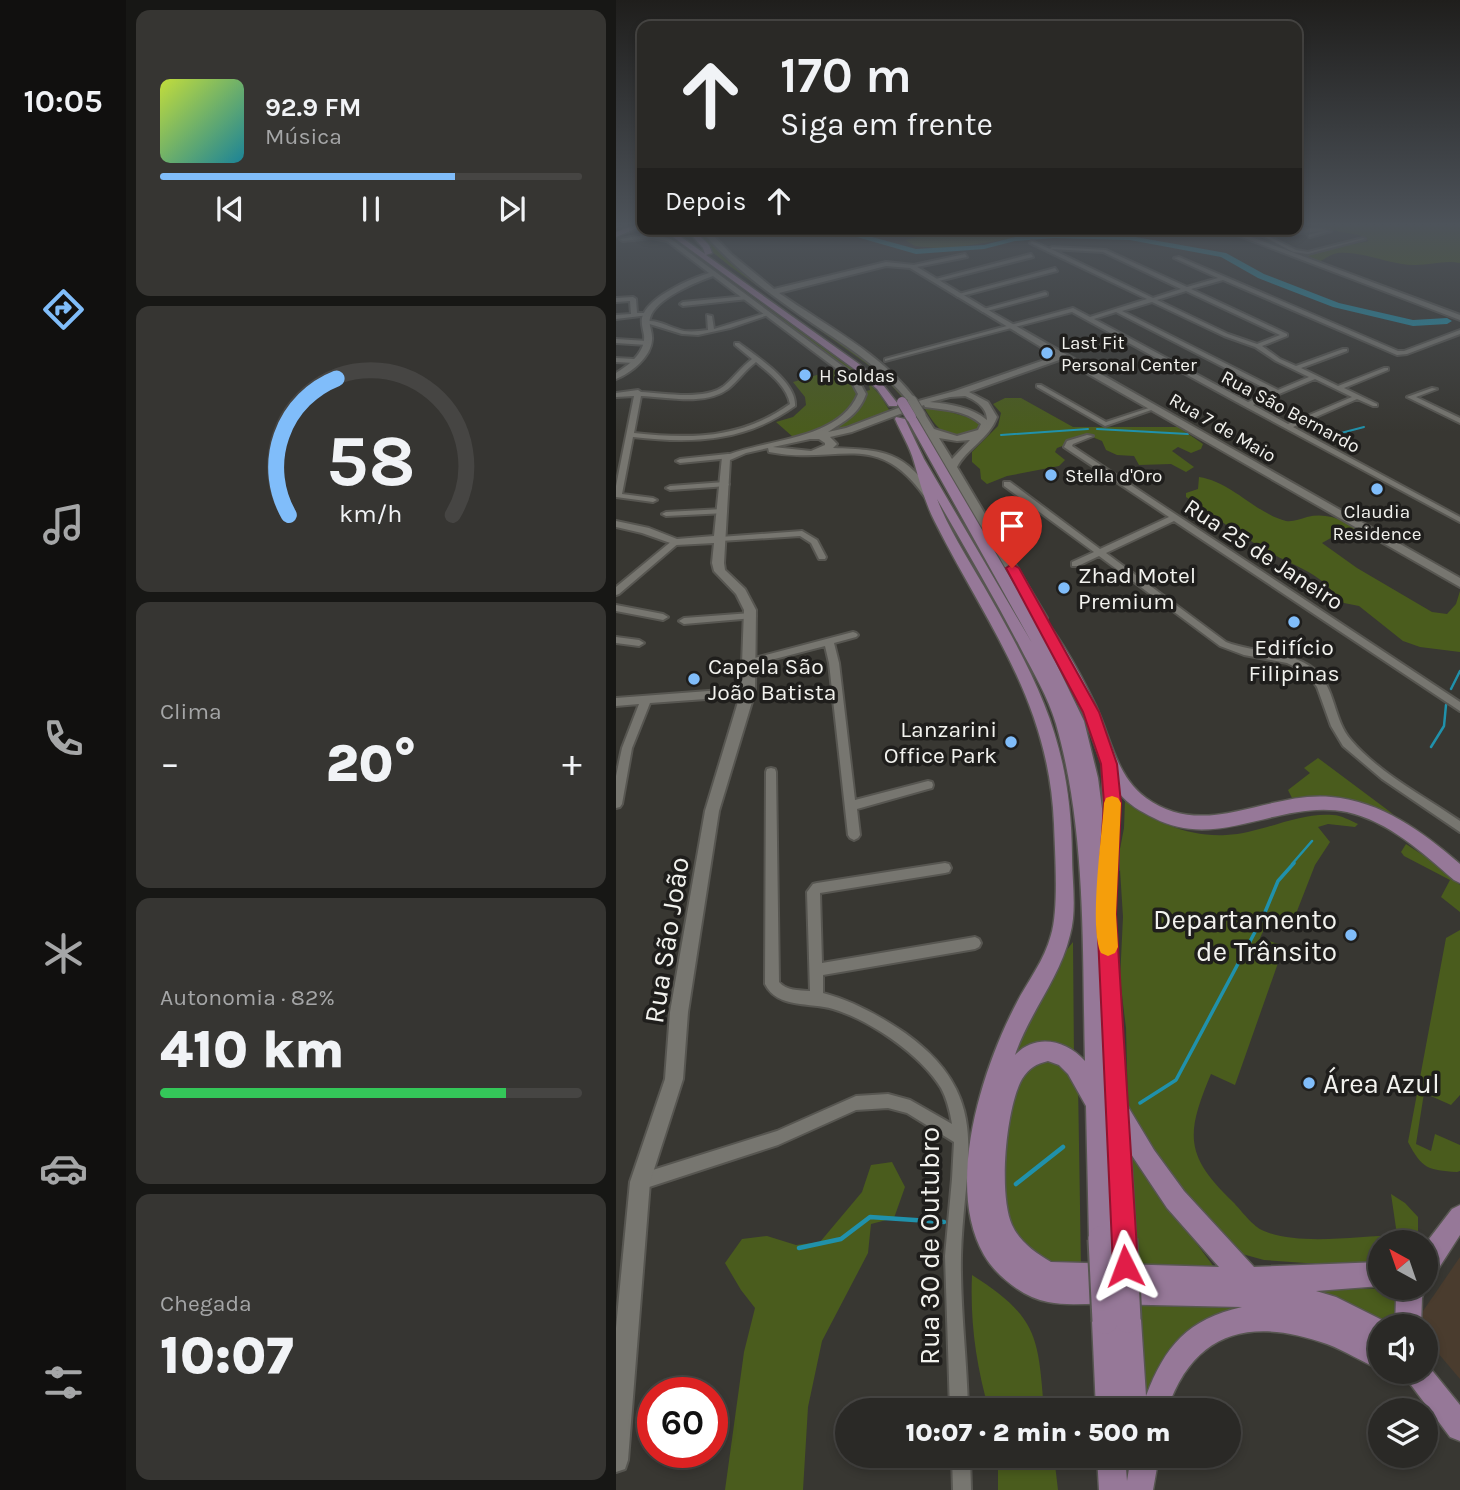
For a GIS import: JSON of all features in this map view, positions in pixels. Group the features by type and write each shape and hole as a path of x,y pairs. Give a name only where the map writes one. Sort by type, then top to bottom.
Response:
{"main road":[{"path":"758,294 856,366 908,409 1030,624 1076,721 1090,778 1106,914"},
{"path":"908,409 929,496 1026,678 1047,730 1064,828 1063,927 1054,953 1022,1012 1009,1044 981,1135 976,1188 978,1210 995,1252 1006,1266 1027,1282 1048,1290 1289,1296 1326,1306 1368,1327"},
{"path":"919,459 1046,682 1063,723 1079,796 1089,869 1107,1107 1116,1320 1110,1398"},
{"path":"953,466 959,502"},
{"path":"1002,577 1045,624 1091,712 1109,764 1112,803 1106,914 1107,1107"},
{"path":"985,601 1018,630"},
{"path":"1109,764 1133,797 1170,818 1189,823 1230,823 1309,803 1344,805 1384,819 1460,875"},
{"path":"1247,1277 1203,1235 1071,1062 1055,1052 1041,1050 1029,1053 1018,1064 1002,1107 993,1170 993,1196 999,1222 1017,1254 1034,1267 1050,1273 1247,1277 1368,1275"},
{"path":"1438,1247 1460,1217"},
{"path":"1158,1398 1164,1381 1180,1356 1199,1336 1218,1324 1239,1319 1272,1318 1315,1325 1368,1351"},
{"path":"1116,1320 1131,1398"},
{"path":"1428,1384 1460,1427"},
{"path":"1112,1468 1113,1490"},
{"path":"1136,1468 1138,1490"},
{"path":"1138,1490 1143,1468"}],"street":[{"path":"646,318 676,294"},
{"path":"740,294 845,370 860,386 862,394 857,407 819,436"},
{"path":"774,294 887,371 908,409 932,431 1045,624"},
{"path":"958,295 964,294"},
{"path":"983,310 1043,294"},
{"path":"1140,294 1226,335 1257,346 1297,369 1375,405"},
{"path":"1089,319 1168,294"},
{"path":"1197,294 1285,335 1257,346"},
{"path":"1259,294 1397,353 1405,353 1460,332"},
{"path":"1394,294 1460,318"},
{"name":"Rua 7 de Maio","path":"958,295 1460,583"},
{"path":"684,304 746,298"},
{"path":"616,300 633,299 634,314"},
{"name":"Rua São Bernardo","path":"1011,326 1071,310 1460,520"},
{"path":"1116,310 1277,392"},
{"path":"616,317 634,314 684,333 711,331 768,314"},
{"path":"709,316 711,331"},
{"path":"616,376 627,370 647,344 646,318"},
{"path":"887,360 1011,326"},
{"path":"616,341 647,344"},
{"path":"631,435 667,439 710,437 756,426 793,405 791,394 737,344"},
{"path":"1297,369 1345,350"},
{"path":"680,461 852,430 908,409 945,402 956,393 971,394 1064,356"},
{"path":"616,395 638,392 696,396 714,394 728,386 746,365 756,359"},
{"path":"616,360 635,361"},
{"path":"1338,388 1386,369"},
{"path":"1246,404 1315,377"},
{"path":"1039,386 1105,424 1154,408"},
{"path":"1434,389 1410,397 1460,421"},
{"path":"638,392 617,495 653,500"},
{"path":"958,410 973,406 971,394"},
{"path":"953,466 959,453 983,435 991,423 990,409 971,394"},
{"path":"1287,427 1357,397"},
{"path":"932,431 956,439 975,436 985,428 984,420 945,402"},
{"path":"735,453 774,450 812,454 827,449 852,430"},
{"path":"819,436 828,439 827,449"},
{"name":"Rua 25 de Janeiro","path":"1089,436 1070,443 1068,447 1460,707"},
{"path":"798,453 793,447 799,440"},
{"path":"827,449 864,452 896,460 916,476 929,496"},
{"name":"Rua São João","path":"616,1460 640,1182 674,1079 679,1012 712,811 748,692 751,616 748,601 720,571 717,554 723,511 724,462 735,453"},
{"path":"616,455 627,455"},
{"path":"670,488 725,484"},
{"path":"1007,484 1223,643 1248,653 1290,661 1307,669 1318,682 1345,741 1386,775 1460,827"},
{"path":"666,514 723,511"},
{"path":"1075,564 1174,519"},
{"path":"616,524 645,530 676,542 802,533 814,542 822,557"},
{"path":"616,592 676,542"},
{"path":"616,608 663,617"},
{"path":"684,621 751,616"},
{"path":"751,662 853,635"},
{"path":"616,640 639,643"},
{"path":"829,642 834,663 854,835"},
{"path":"616,702 748,692"},
{"path":"616,804 627,748 646,700"},
{"name":"Rua 30 de Outubro","path":"771,772 772,984 776,991 788,996 817,998 869,1019 896,1036 932,1064 945,1079 955,1104 961,1138 953,1255 959,1398"},
{"path":"850,806 928,785"},
{"path":"817,998 811,898 817,888 945,868"},
{"path":"816,970 975,943"},
{"path":"640,1182 778,1138 856,1103 888,1101 910,1107 961,1138"},
{"path":"961,1468 962,1490"}],"shaded area":[{"path":"1460,1257 1460,1379 1438,1353 1438,1314 1421,1314 1431,1300 1438,1300 1438,1289"}],"green space":[{"path":"745,294 859,373 880,395 891,413 827,432 847,421 858,411 866,391 870,390 869,385"},
{"path":"768,294 774,294 879,369 908,399 910,406 881,374"},
{"path":"837,369 853,384 857,395 853,404 831,424 793,437 776,422 793,417 806,405 805,397 793,382"},
{"path":"1005,398 1021,398 1073,427 1178,427 1203,444 1201,449 1191,453 1178,447 1172,451 1194,467 1186,472 1171,464 1139,465 1134,456 1117,455 1106,450 1102,441 1090,436 1057,448 1055,452 1065,460 1059,466 1007,476 987,484 981,479 980,469 972,462 972,452 998,426 1001,413 993,404"},
{"path":"925,409 940,409 977,420 982,423 981,428 963,436 948,435 936,425"},
{"path":"1199,477 1222,485 1286,521 1323,516 1338,519 1352,527 1365,538 1357,538 1345,530 1322,543 1357,568 1432,612 1447,614 1456,604 1460,591 1460,652 1420,647 1403,641 1359,606 1339,602 1325,583 1254,543 1186,497 1186,493 1198,489"},
{"path":"1318,758 1393,814 1343,800 1292,798 1288,790 1310,773 1304,768"},
{"path":"1125,800 1172,826 1212,835 1239,834 1320,815 1339,816 1358,824 1355,827 1328,824 1318,827 1330,842 1315,865 1290,929 1268,921 1260,938 1284,946 1235,1085 1211,1074 1197,1113 1194,1143 1205,1171 1260,1229 1278,1236 1294,1238 1368,1237 1368,1261 1305,1263 1264,1260 1235,1252 1151,1155 1128,1108 1126,1028 1120,979 1123,917 1119,854"},
{"path":"1406,844 1438,865 1460,885 1460,912 1441,897 1450,880 1404,856 1401,852"},
{"path":"1460,930 1460,1095 1451,1105 1424,1093 1416,1144 1431,1151 1435,1134 1460,1145 1460,1171 1457,1172 1432,1169 1422,1163 1408,1142 1446,938"},
{"path":"1073,942 1074,1061 1008,1061 1061,957"},
{"path":"1051,1059 1065,1066 1078,1083 1081,1268 1053,1267 1018,1244 1000,1202 1000,1171 1015,1089 1025,1069"},
{"path":"1134,1159 1214,1267 1137,1270 1129,1160"},
{"path":"892,1162 905,1187 894,1218 871,1224 868,1253 822,1341 808,1407 803,1490 725,1490 744,1352 755,1308 725,1263 742,1239 767,1236 796,1245 820,1242 862,1192 871,1165"},
{"path":"1391,1194 1405,1203 1418,1217 1418,1230 1396,1230"},
{"path":"972,1275 1010,1303 1030,1330 1040,1364 1043,1398 986,1398 975,1343"},
{"path":"1163,1285 1318,1290 1368,1289 1368,1300 1403,1300 1403,1314 1368,1314 1368,1324"},
{"path":"1265,1300 1270,1315 1159,1372 1144,1395 1141,1302"},
{"path":"998,1468 1055,1468 1058,1490 998,1490"}],"waterway":[{"path":"1306,294 1336,305 1413,323 1447,321"},
{"path":"1322,438 1364,427"},
{"path":"1001,435 1088,429"},
{"path":"1097,429 1188,434"},
{"path":"1451,689 1460,671"},
{"path":"1431,747 1444,726 1446,705"},
{"path":"1292,864 1312,841"},
{"path":"1140,1103 1176,1080 1263,917 1278,881 1294,863"},
{"path":"1016,1184 1063,1147"},
{"path":"799,1248 841,1239 870,1217 944,1222"}],"slow traffic":[{"path":"1108,947 1106,914 1112,803"}],"place":[{"name":"Last Fit Personal Center","path":"1047,353"},
{"name":"H Soldas","path":"805,375"},
{"name":"Stella d'Oro","path":"1051,475"},
{"name":"Claudia Residence","path":"1377,489"},
{"name":"Zhad Motel Premium","path":"1064,588"},
{"name":"Edifício Filipinas","path":"1294,622"},
{"name":"Capela São João Batista","path":"694,679"},
{"name":"Lanzarini Office Park","path":"1011,742"},
{"name":"Departamento de Trânsito","path":"1351,935"},
{"name":"Área Azul","path":"1309,1083"}],"route":[{"path":"1012,568 1091,712 1109,764 1112,803 1106,914 1125,1266"}]}
